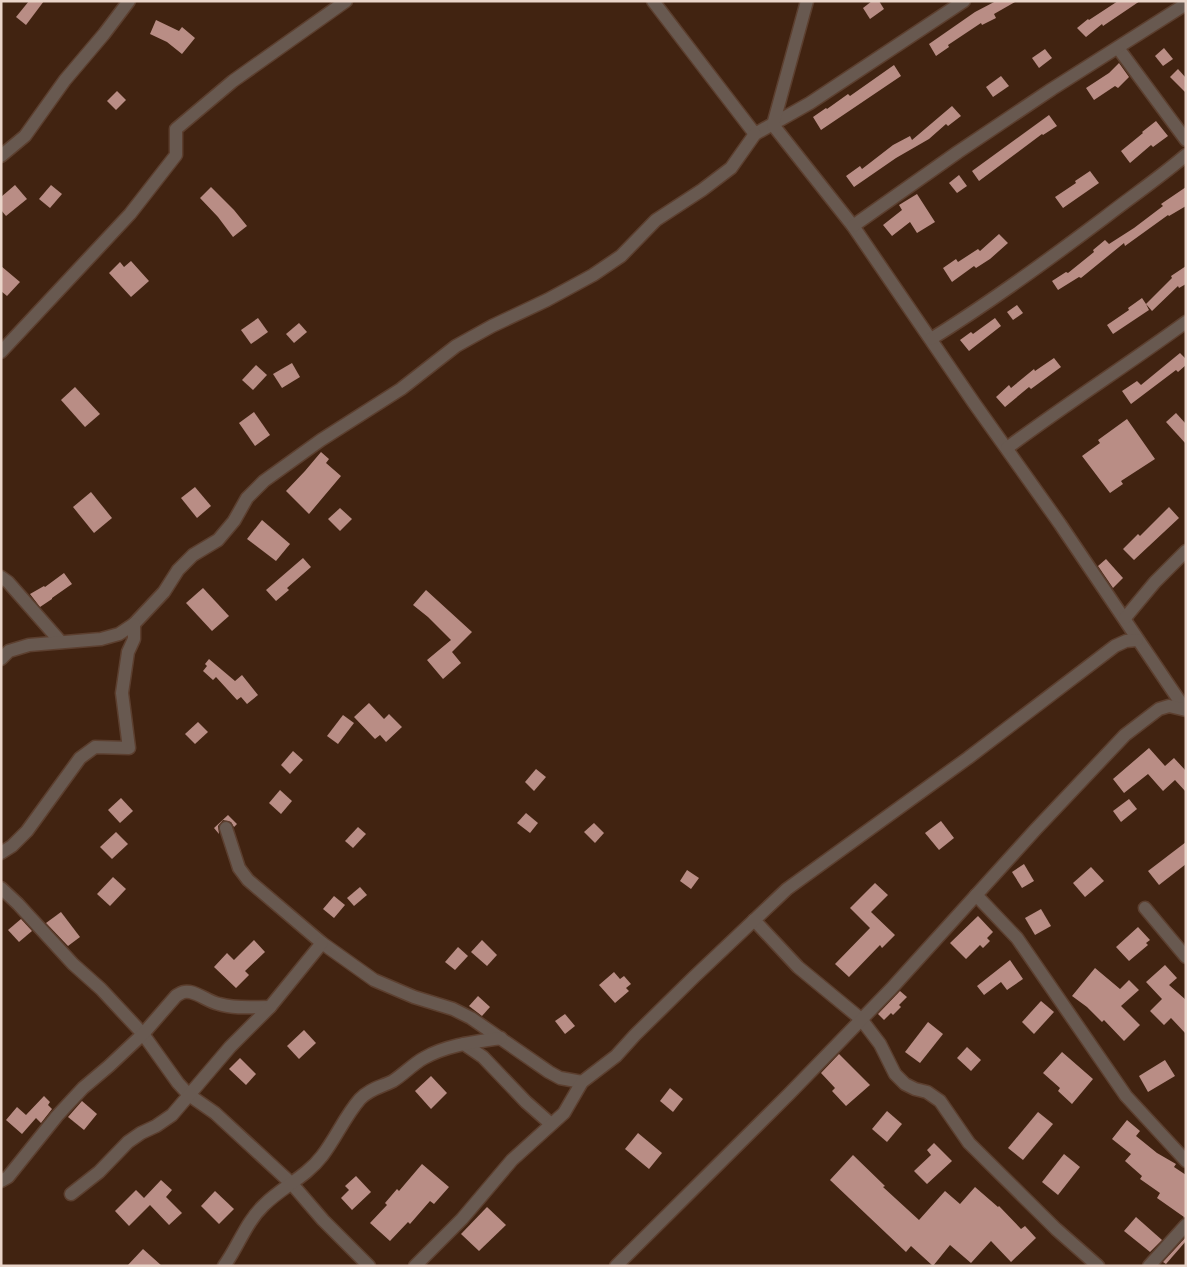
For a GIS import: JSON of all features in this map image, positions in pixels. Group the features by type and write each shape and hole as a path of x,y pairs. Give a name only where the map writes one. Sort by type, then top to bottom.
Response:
{"street":[{"path":"1,156 25,136 64,80 104,34 129,1"},
{"path":"1,352 130,214 176,155 176,129 233,81 346,1"},
{"path":"653,1 755,134"},
{"path":"773,125 807,1"},
{"path":"1,659 9,651 29,645 101,639 119,634 134,624 164,592 178,570 193,555 218,540 234,521 247,498 264,481 321,440 401,389 456,346 586,279 621,256 656,220 702,190 731,168 755,134 854,75 964,1"},
{"path":"853,226 1021,110 1152,24 1186,4"},
{"path":"1118,48 1186,140"},
{"path":"773,125 853,226 1125,618 1137,640 1185,709"},
{"path":"931,339 979,309 1052,258 1159,178 1186,155"},
{"path":"1007,448 1186,322"},
{"path":"1125,618 1155,582 1186,551"},
{"path":"1,577 8,582 60,641"},
{"path":"1,853 12,846 27,831 80,758 95,748 129,748 122,692 128,652 134,639 134,624"},
{"path":"415,1266 462,1219 512,1160 564,1113 582,1082 616,1056 634,1035 787,889 976,752 1115,646 1126,641 1137,640"},
{"path":"616,1266 784,1100 1125,735 1159,709 1169,706 1185,709"},
{"path":"226,828 239,868 248,880 322,942 374,980 414,997 453,1008 560,1078 582,1082"},
{"path":"1,888 143,1034 178,1083 292,1184 323,1220 370,1266"},
{"path":"976,895 1017,938 1126,1096 1186,1161"},
{"path":"1145,908 1186,957"},
{"path":"754,920 798,967 861,1019 880,1044 895,1074 905,1084 927,1092 940,1100 969,1143 1056,1229 1098,1266"},
{"path":"71,1194 99,1172 128,1142 172,1115 230,1047 270,1007 322,942"},
{"path":"1,1181 8,1177 57,1116 83,1088 143,1034 176,996 182,992 190,992 218,1004 235,1007 270,1007"},
{"path":"224,1266 251,1220 264,1205 292,1184 322,1157 359,1099 368,1091 391,1082 437,1051 501,1038"},
{"path":"464,1044 483,1057 526,1102 551,1124"},
{"path":"1149,1266 1186,1224"}],"building":[{"path":"29,1 44,1 26,25 16,17"},
{"path":"872,1 879,1 884,9 870,19 863,8"},
{"path":"996,1 1015,2 994,14 996,18 982,25 981,23 948,45 949,47 936,56 929,44 975,12"},
{"path":"1118,1 1140,1 1103,26 1102,24 1086,37 1077,28 1088,19"},
{"path":"156,20 179,31 182,27 195,38 182,54 167,42 150,34"},
{"path":"1164,48 1173,59 1163,66 1155,56"},
{"path":"1045,49 1052,58 1039,68 1032,58"},
{"path":"1119,63 1129,77 1118,88 1115,86 1094,100 1086,88 1109,73"},
{"path":"894,65 901,76 821,130 813,117 848,94 850,96"},
{"path":"1178,69 1186,78 1186,93 1170,77"},
{"path":"1001,76 1009,86 993,97 986,87"},
{"path":"117,91 126,100 116,110 107,101"},
{"path":"952,106 961,116 948,126 946,124 929,139 896,158 854,187 846,176 860,166 862,169 893,145 910,136 912,140"},
{"path":"1049,115 1057,126 1042,134 979,181 972,171"},
{"path":"1156,121 1168,136 1153,147 1151,145 1130,163 1121,151"},
{"path":"1090,171 1099,183 1063,208 1055,197"},
{"path":"959,175 967,186 957,193 949,183"},
{"path":"15,185 27,199 6,216 1,210 1,197"},
{"path":"51,185 62,194 50,208 39,199"},
{"path":"211,187 247,226 233,237 200,198"},
{"path":"1186,187 1186,206 1168,215 1125,246 1124,243 1081,278 1079,277 1058,290 1052,281 1066,272 1068,273 1094,252 1093,250 1105,240 1109,244 1134,228 1163,206 1161,204"},
{"path":"917,194 935,222 917,233 910,222 892,236 883,225 902,210 899,205"},
{"path":"999,234 1008,243 990,259 976,268 974,266 952,282 943,268 956,259 958,262 978,249 980,251"},
{"path":"131,261 149,281 131,297 109,273 120,262 124,267"},
{"path":"1,266 20,282 7,296 1,291"},
{"path":"1186,266 1186,284 1179,288 1178,286 1152,311 1146,304 1172,278 1171,276"},
{"path":"1142,298 1149,310 1113,334 1107,325 1129,310 1128,308"},
{"path":"1017,305 1023,313 1013,320 1007,312"},
{"path":"258,318 268,332 251,344 241,330"},
{"path":"995,318 1001,326 969,351 960,340 971,332 973,334"},
{"path":"299,323 307,332 294,343 286,334"},
{"path":"1180,353 1186,359 1186,365 1178,372 1176,370 1131,404 1122,391 1137,381 1141,385"},
{"path":"1054,358 1061,367 1031,389 1029,387 1005,407 996,397 1009,385 1011,388 1034,369 1035,371"},
{"path":"292,363 300,377 282,388 273,374"},
{"path":"256,365 267,375 253,390 242,380"},
{"path":"75,387 100,414 85,427 61,400"},
{"path":"254,412 270,435 255,446 239,423"},
{"path":"1176,413 1186,424 1186,444 1166,422"},
{"path":"1127,419 1155,459 1121,481 1123,484 1110,493 1082,456 1100,443 1098,440"},
{"path":"321,452 329,459 326,463 341,476 309,514 286,491"},
{"path":"195,487 211,506 197,518 181,498"},
{"path":"91,492 112,518 94,533 73,507"},
{"path":"1169,507 1179,518 1134,560 1123,549 1138,534 1140,536"},
{"path":"340,508 352,519 340,531 328,519"},
{"path":"262,520 290,544 276,561 247,539"},
{"path":"303,558 311,567 287,588 289,590 276,601 266,590"},
{"path":"1106,559 1123,578 1113,588 1098,566"},
{"path":"64,573 72,584 40,607 30,594 45,587"},
{"path":"203,588 229,616 212,631 186,603"},
{"path":"426,590 472,632 452,652 461,663 443,679 427,660 451,640 413,605"},
{"path":"209,659 235,681 242,675 258,695 247,704 241,697 237,700 216,677 213,680 203,671"},
{"path":"369,703 384,719 389,714 402,727 386,742 380,735 375,739 354,717"},
{"path":"343,715 354,723 338,744 327,736"},
{"path":"198,722 208,732 195,744 185,734"},
{"path":"1149,748 1165,766 1174,758 1186,771 1186,792 1175,780 1163,791 1148,774 1124,793 1113,779"},
{"path":"293,751 303,760 290,774 281,765"},
{"path":"536,769 546,777 534,791 525,782"},
{"path":"280,790 292,801 281,814 269,803"},
{"path":"121,798 133,811 120,823 108,810"},
{"path":"1129,799 1137,809 1121,822 1113,811"},
{"path":"526,813 538,823 530,833 517,823"},
{"path":"228,815 237,824 234,827 231,822 223,820 218,826 219,834 214,828"},
{"path":"941,821 954,838 939,850 925,833"},
{"path":"594,823 604,833 595,843 584,832"},
{"path":"358,827 366,834 353,848 345,841"},
{"path":"116,832 128,844 112,859 100,847"},
{"path":"1186,842 1186,864 1159,885 1148,871"},
{"path":"1024,864 1034,881 1022,888 1012,872"},
{"path":"1091,867 1104,881 1085,897 1073,883"},
{"path":"687,870 699,878 691,889 680,881"},
{"path":"113,877 126,889 110,906 97,894"},
{"path":"875,883 888,895 871,912 895,935 882,948 880,945 849,977 835,964 870,928 850,908"},
{"path":"360,887 367,895 354,906 347,898"},
{"path":"334,896 345,905 334,918 323,909"},
{"path":"1041,909 1051,926 1035,935 1025,918"},
{"path":"61,912 80,937 68,946 46,923"},
{"path":"978,916 993,932 987,938 990,941 983,948 980,945 966,959 950,943"},
{"path":"21,919 32,931 19,942 8,930"},
{"path":"1138,927 1150,940 1146,943 1148,945 1129,961 1116,947"},
{"path":"254,940 265,952 245,971 249,975 236,988 214,967 227,953 234,960"},
{"path":"482,940 497,955 487,966 471,952"},
{"path":"458,947 468,956 455,970 445,962"},
{"path":"1010,960 1023,979 1007,990 1001,982 984,995 977,986"},
{"path":"1165,965 1177,978 1169,985 1186,1000 1186,1034 1171,1018 1164,1025 1150,1011 1162,999 1146,982"},
{"path":"1095,968 1120,989 1129,980 1139,990 1121,1006 1140,1025 1124,1041 1104,1020 1102,1022 1087,1007 1072,996"},
{"path":"614,972 620,979 624,976 631,984 626,988 629,991 615,1003 599,985"},
{"path":"900,991 907,997 893,1015 891,1013 884,1020 878,1014"},
{"path":"478,996 490,1007 482,1016 469,1006"},
{"path":"1041,1001 1054,1012 1034,1034 1022,1022"},
{"path":"565,1014 575,1026 565,1034 555,1021"},
{"path":"928,1022 943,1034 920,1063 905,1052"},
{"path":"304,1030 316,1043 299,1059 287,1046"},
{"path":"967,1047 981,1060 971,1071 957,1058"},
{"path":"1062,1052 1093,1079 1072,1104 1058,1091 1060,1088 1043,1073"},
{"path":"839,1054 870,1085 846,1106 832,1091 835,1088 821,1073"},
{"path":"240,1058 256,1074 246,1085 229,1069"},
{"path":"1165,1060 1175,1076 1148,1092 1139,1076"},
{"path":"431,1076 447,1093 431,1109 415,1091"},
{"path":"670,1088 683,1099 673,1112 660,1101"},
{"path":"44,1096 50,1102 48,1105 52,1109 41,1123 36,1118 22,1134 6,1120 17,1107 26,1115"},
{"path":"82,1101 97,1114 84,1130 68,1117"},
{"path":"887,1111 902,1124 887,1142 872,1129"},
{"path":"1038,1112 1053,1124 1023,1160 1008,1148"},
{"path":"1127,1120 1140,1131 1136,1136 1157,1153 1176,1164 1174,1167 1186,1175 1186,1217 1183,1218 1157,1198 1160,1193 1140,1179 1142,1176 1125,1161 1131,1154 1112,1139"},
{"path":"638,1133 662,1153 649,1169 625,1149"},
{"path":"934,1143 952,1161 927,1184 914,1171 931,1155 927,1150"},
{"path":"1064,1154 1080,1167 1058,1195 1042,1182"},
{"path":"853,1155 885,1186 883,1187 919,1220 945,1191 960,1204 975,1187 999,1206 1021,1229 1025,1226 1036,1238 1011,1262 991,1241 971,1263 950,1245 933,1266 911,1246 906,1252 830,1180"},
{"path":"422,1164 449,1187 434,1204 430,1201 410,1224 408,1222 390,1241 370,1223 387,1205 385,1203 397,1189 399,1191"},
{"path":"356,1176 371,1192 352,1210 341,1198 349,1190 345,1186"},
{"path":"161,1180 172,1190 166,1197 182,1213 169,1225 150,1205 129,1226 115,1211 136,1190 144,1198"},
{"path":"215,1191 234,1209 219,1224 201,1206"},
{"path":"487,1207 506,1225 479,1251 461,1234"},
{"path":"1136,1217 1162,1240 1150,1252 1124,1231"},
{"path":"1186,1237 1186,1241 1166,1264 1163,1262"},
{"path":"143,1249 162,1266 127,1266"}]}
